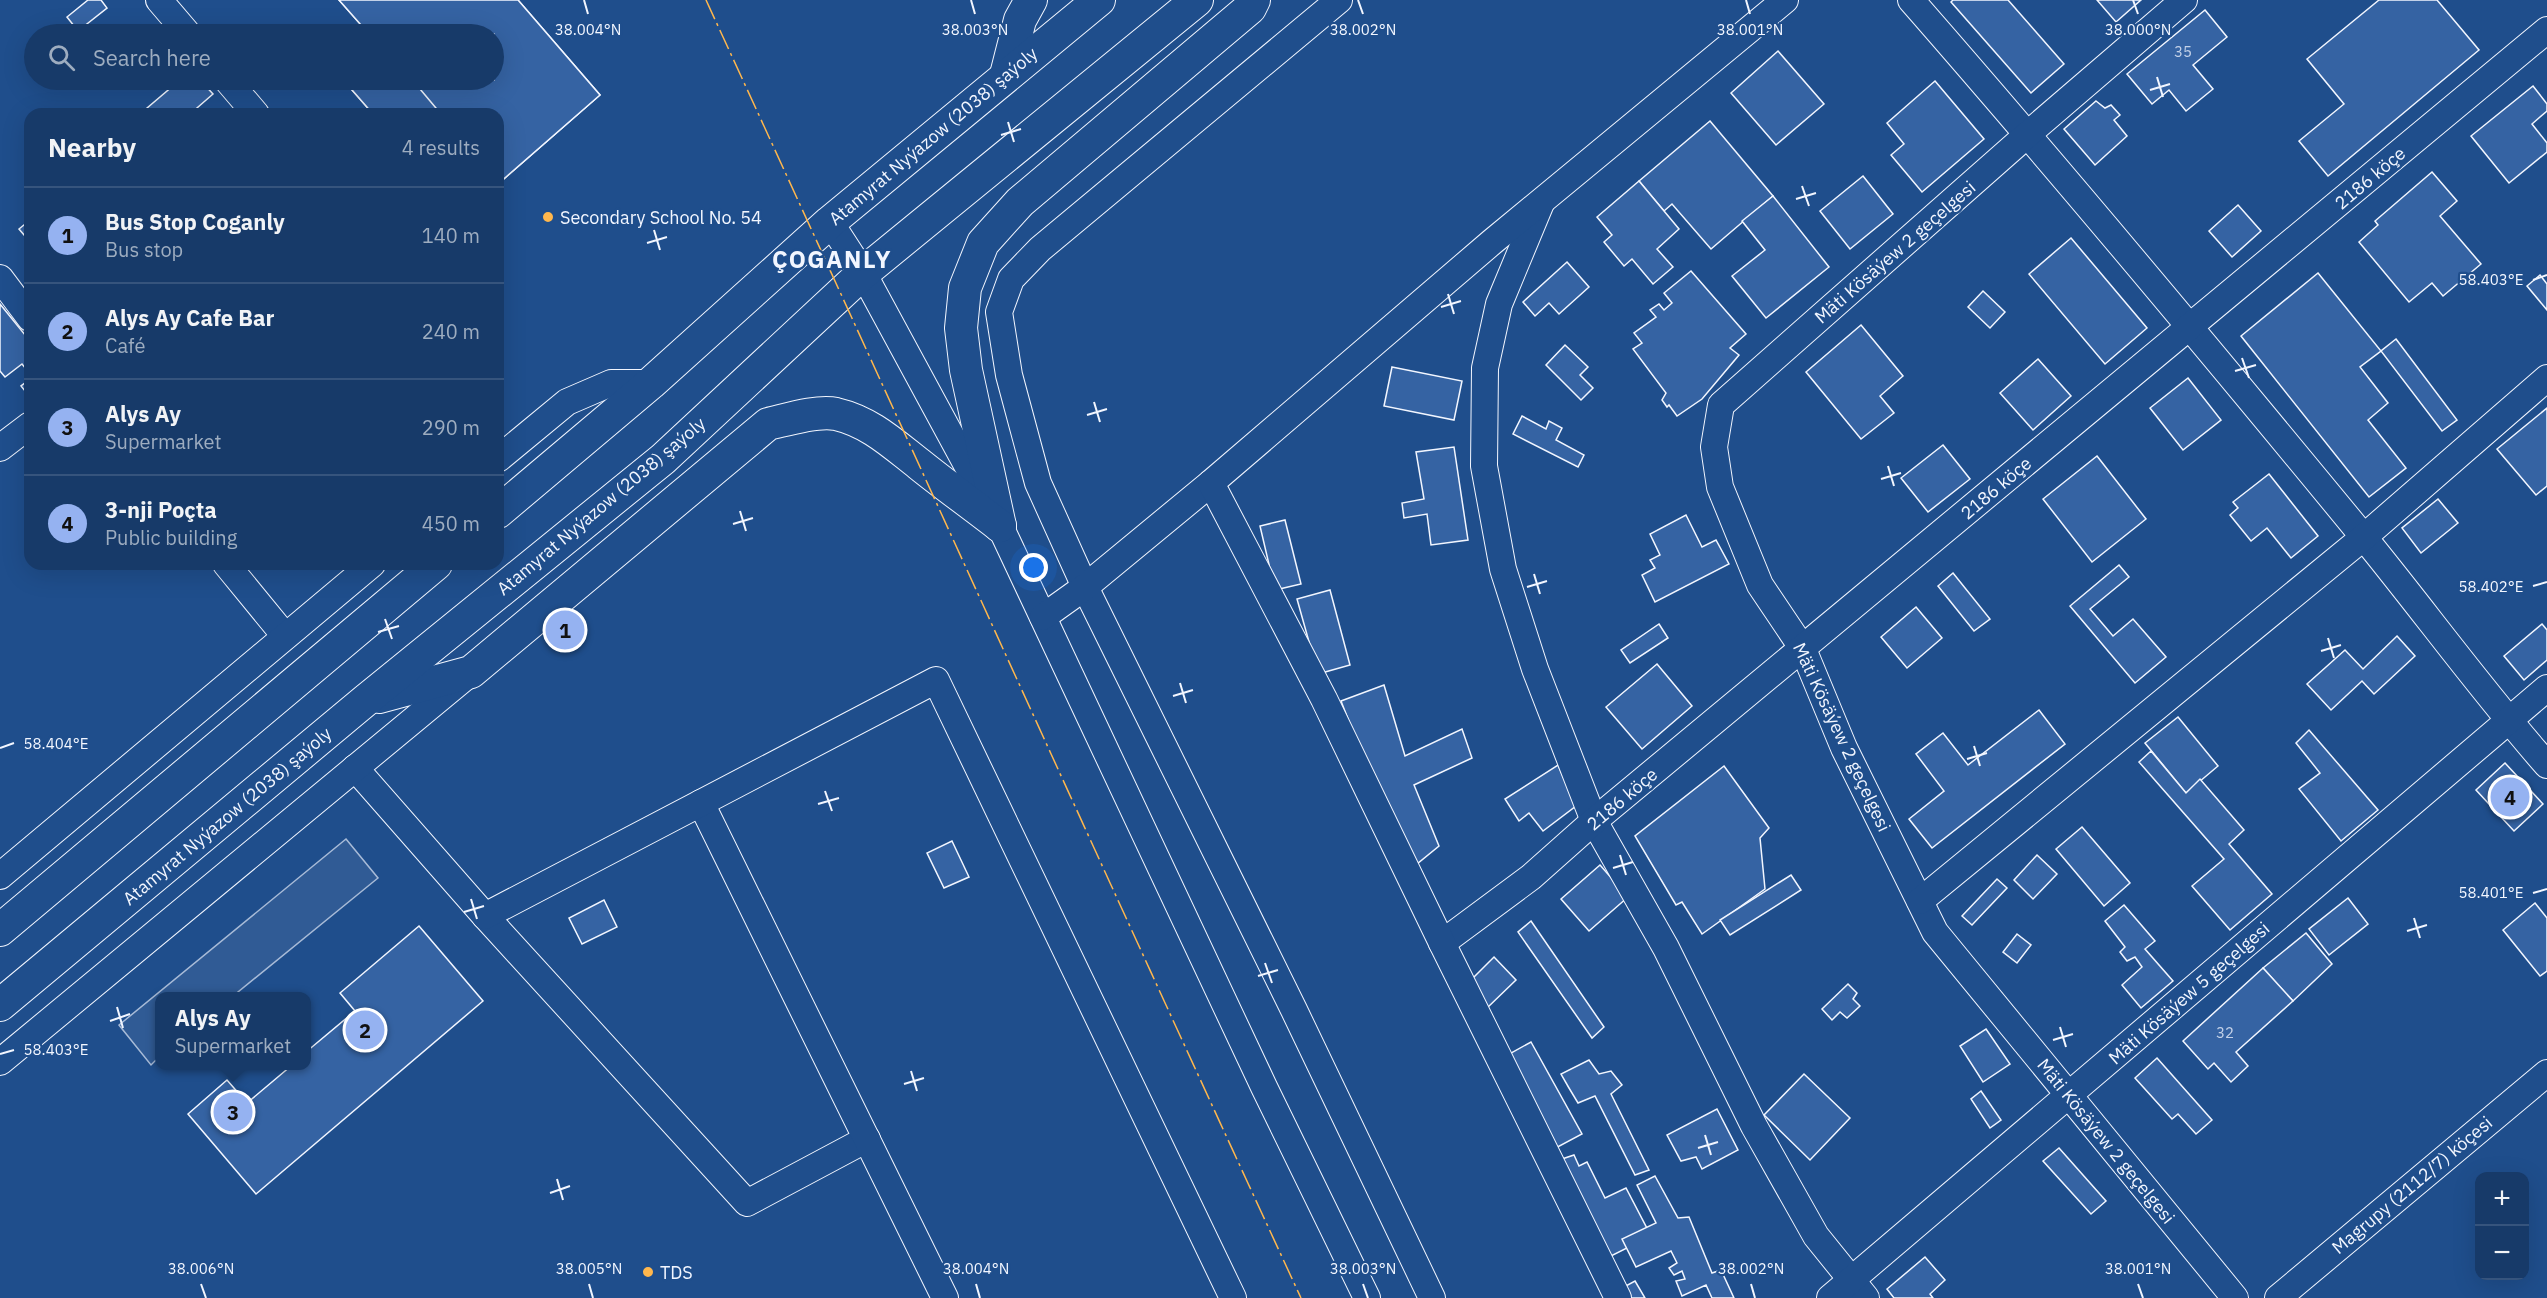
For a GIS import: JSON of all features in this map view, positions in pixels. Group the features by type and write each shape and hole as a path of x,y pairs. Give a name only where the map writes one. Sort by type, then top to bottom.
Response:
{"main road":[{"path":"1006,75 1020,20 1031,0"},
{"name":"Atamyrat Nyýazow (2038) şaýoly","path":"504,507 651,383 830,222 1099,0"},
{"name":"Atamyrat Nyýazow (2038) şaýoly","path":"0,1005 366,700 663,459 863,273 1197,0"},
{"path":"1000,526 966,369 961,328 965,288 983,243 1020,202 1255,3"},
{"path":"1017,147 1127,112"},
{"path":"366,700 471,672 768,424 801,416 834,414 868,426 891,440 1000,526"},
{"path":"630,539 663,459"},
{"path":"0,930 429,570"}],"street":[{"path":"159,0 179,24"},
{"path":"1339,0 1040,249 1011,279 999,312 1009,375 1038,483 1085,587 1294,1010 1432,1298"},
{"path":"1043,617 1085,587 1211,483 1543,200 1785,0"},
{"path":"1911,0 2028,134 2364,537 2507,720 2547,765"},
{"name":"Mäti Kösäýew 2 geçelgesi","path":"2184,0 2028,134 1722,405 1714,447 1720,487 1760,585 1803,649 1844,748 1935,932 2235,1298"},
{"name":"2186 köçe","path":"1442,943 1531,877 1594,821 2547,30"},
{"path":"236,90 251,108"},
{"path":"1543,200 1499,304 1485,368 1484,466 1503,569 1535,669 1594,821 1666,948 1754,1126 1816,1236 1858,1289"},
{"path":"830,222 863,273 1000,526 1259,1076 1367,1298"},
{"path":"0,278 24,310"},
{"path":"1920,901 2364,537 2547,378"},
{"path":"504,454 567,402 611,382 651,383"},
{"path":"0,448 24,430"},
{"path":"1211,483 1324,699 1618,1298"},
{"path":"231,570 285,636"},
{"path":"0,876 365,570"},
{"path":"0,1062 471,672"},
{"path":"485,916 936,680 1233,1298"},
{"name":"Mäti Kösäýew 5 geçelgesi","path":"1830,1298 1858,1289 2069,1096 2547,688"},
{"path":"355,768 485,916 747,1203 867,1140"},
{"path":"701,803 945,1298"},
{"name":"Magrupy (2112/7) köçesi","path":"2278,1298 2547,1072"}],"shaded area":[{"path":"346,839 378,878 238,992 159,992"},
{"path":"155,996 155,1061 151,1065 119,1025"}],"building":[{"path":"88,0 101,0 107,8 87,24 72,24 67,17"},
{"path":"339,0 518,0 600,95 504,179 504,121 528,100 504,71 504,24 360,24"},
{"path":"339,0 518,0 600,95 504,179 504,108 368,108 352,90 504,90 504,24 360,24"},
{"path":"1953,0 2008,0 2064,64 2031,93 1951,2"},
{"path":"2097,0 2141,0 2116,22"},
{"path":"2379,0 2437,0 2479,50 2328,176 2299,141 2344,104 2307,59"},
{"path":"2205,10 2227,37 2193,65 2213,89 2186,111 2169,90 2152,104 2127,74"},
{"path":"1778,51 1824,104 1776,145 1731,93"},
{"path":"1935,81 1984,139 1922,192 1891,155 1904,144 1887,123"},
{"path":"2533,86 2547,104 2547,111 2532,124 2547,143 2547,152 2509,183 2471,136"},
{"path":"168,90 209,90 213,94 197,108 147,108"},
{"path":"352,90 421,90 436,108 368,108"},
{"path":"2096,101 2105,108 2111,105 2120,115 2114,120 2127,136 2095,165 2064,129"},
{"path":"1710,121 1773,196 1711,249 1672,204 1664,211 1639,181"},
{"path":"2432,172 2457,201 2440,216 2481,264 2443,296 2432,283 2409,302 2359,242 2378,225 2375,221"},
{"path":"1863,176 1893,214 1850,249 1820,211"},
{"path":"1639,181 1679,229 1657,249 1673,267 1653,284 1632,259 1624,266 1604,242 1612,235 1597,217"},
{"path":"1773,196 1829,267 1766,318 1732,276 1765,250 1742,221"},
{"path":"2238,205 2261,231 2232,257 2209,231"},
{"path":"24,225 24,235 19,229"},
{"path":"2071,238 2147,328 2105,364 2029,274"},
{"path":"1567,262 1589,287 1559,314 1549,303 1535,316 1523,302"},
{"path":"1691,271 1746,334 1730,348 1739,355 1702,399 1677,416 1662,400 1666,393 1633,349 1642,343 1634,333 1656,317 1650,310 1659,304 1664,310 1672,303 1664,293"},
{"path":"2318,273 2381,351 2360,367 2388,403 2368,420 2406,468 2369,497 2241,336"},
{"path":"2540,275 2547,284 2547,310 2527,286"},
{"path":"1983,291 2005,312 1990,328 1968,307"},
{"path":"0,304 24,334 24,366 22,364 5,377 0,371"},
{"path":"1861,325 1903,376 1880,396 1894,413 1861,439 1806,372"},
{"path":"2396,339 2457,420 2442,431 2381,351"},
{"path":"1565,345 1588,367 1580,375 1593,388 1581,400 1546,365"},
{"path":"2038,359 2071,396 2033,430 2000,393"},
{"path":"1392,367 1462,381 1454,420 1384,406"},
{"path":"2188,378 2221,420 2183,450 2150,408"},
{"path":"2547,408 2547,486 2536,495 2497,449"},
{"path":"1522,416 1546,429 1549,421 1562,428 1556,440 1584,455 1578,467 1513,434"},
{"path":"1943,445 1970,479 1928,512 1901,478"},
{"path":"1454,447 1468,540 1431,545 1427,514 1404,518 1402,503 1424,499 1416,452"},
{"path":"2097,456 2146,519 2092,562 2043,499"},
{"path":"2269,474 2318,536 2291,558 2267,528 2251,541 2230,515 2238,508 2233,502"},
{"path":"2438,499 2458,523 2421,553 2402,528"},
{"path":"1686,515 1702,547 1716,540 1729,564 1655,602 1642,575 1655,568 1650,560 1660,555 1650,534"},
{"path":"1285,520 1301,584 1275,590 1260,526"},
{"path":"2119,565 2129,577 2090,609 2113,636 2133,619 2166,657 2135,683 2070,606"},
{"path":"1953,573 1990,619 1974,631 1938,586"},
{"path":"1330,590 1350,665 1318,674 1297,599"},
{"path":"1916,607 1942,638 1907,668 1881,637"},
{"path":"1659,624 1668,638 1630,663 1621,650"},
{"path":"2542,624 2547,630 2547,660 2524,680 2504,656"},
{"path":"2397,636 2415,656 2374,694 2362,681 2331,710 2307,684 2345,650 2363,669"},
{"path":"1657,664 1692,706 1642,749 1606,707"},
{"path":"1384,685 1405,756 1462,729 1472,758 1414,785 1439,846 1412,868 1369,773 1341,701"},
{"path":"2039,710 2065,744 1932,848 1909,819 1944,791 1916,754 1943,733 1968,765"},
{"path":"2178,717 2218,766 2186,793 2145,743"},
{"path":"2309,730 2378,810 2341,841 2299,789 2320,773 2296,743"},
{"path":"2151,751 2186,793 2200,779 2244,830 2229,844 2272,894 2230,930 2192,886 2224,859 2139,762"},
{"path":"2505,763 2543,804 2514,831 2476,790"},
{"path":"1558,765 1576,806 1543,831 1529,813 1519,821 1505,799"},
{"path":"1724,766 1769,828 1760,838 1765,889 1702,934 1682,902 1676,905 1635,836"},
{"path":"2082,827 2130,883 2104,906 2056,849"},
{"path":"952,841 969,877 944,888 927,853"},
{"path":"2037,855 2057,874 2033,899 2014,880"},
{"path":"1600,865 1628,897 1589,931 1561,899"},
{"path":"1791,875 1801,890 1730,935 1720,920"},
{"path":"1997,879 2007,888 1972,925 1962,916"},
{"path":"2348,898 2368,924 2329,955 2309,929"},
{"path":"604,900 617,927 582,944 569,918"},
{"path":"2535,903 2547,918 2547,971 2540,976 2503,930"},
{"path":"2124,905 2155,941 2145,949 2173,981 2141,1008 2122,985 2142,967 2135,957 2127,961 2120,952 2125,947 2105,921"},
{"path":"1531,921 1604,1027 1592,1038 1518,932"},
{"path":"419,926 483,1001 256,1194 188,1114 227,1080 247,1103 286,1070 311,1070 311,1048 355,1011 340,993"},
{"path":"2306,933 2332,964 2293,1001 2263,968"},
{"path":"2017,934 2031,945 2017,963 2003,952"},
{"path":"1494,957 1516,980 1487,1008 1465,986"},
{"path":"2263,968 2293,1001 2236,1052 2248,1066 2231,1082 2214,1063 2208,1069 2183,1041"},
{"path":"1848,984 1857,993 1853,999 1860,1006 1847,1018 1840,1012 1832,1020 1822,1009"},
{"path":"1986,1029 2010,1064 1983,1082 1960,1046"},
{"path":"1531,1042 1582,1134 1552,1150 1502,1058"},
{"path":"2157,1058 2212,1120 2196,1134 2178,1114 2172,1119 2135,1078"},
{"path":"1589,1060 1599,1074 1611,1071 1622,1085 1611,1094 1649,1170 1635,1175 1595,1096 1578,1103 1561,1074"},
{"path":"1804,1074 1850,1118 1810,1160 1764,1115"},
{"path":"1981,1091 2001,1120 1990,1128 1971,1099"},
{"path":"1717,1109 1738,1150 1702,1169 1696,1157 1681,1161 1667,1135"},
{"path":"2059,1148 2106,1201 2091,1214 2043,1161"},
{"path":"1574,1155 1579,1166 1587,1162 1605,1198 1626,1188 1651,1236 1603,1260 1556,1161"},
{"path":"1655,1176 1678,1218 1689,1217 1712,1273 1721,1270 1734,1298 1712,1298 1706,1285 1682,1296 1676,1281 1685,1279 1682,1271 1674,1275 1669,1268 1677,1263 1671,1251 1636,1267 1622,1239 1656,1223 1637,1185"},
{"path":"1925,1257 1945,1280 1930,1294 1933,1298 1894,1298 1887,1289"},
{"path":"1635,1281 1645,1298 1627,1298 1622,1288"}],"power":[{"path":"706,0 1301,1298"}],"place":[{"name":"Secondary School No. 54","path":"548,217"},
{"name":"Bus Stop Coganly","path":"565,630"},
{"name":"3-nji Poçta","path":"2510,797"},
{"name":"Alys Ay Cafe Bar","path":"365,1030"},
{"name":"Alys Ay","path":"233,1112"},
{"name":"TDS","path":"648,1272"}],"district":[{"name":"ÇOGANLY","path":"832,259"}]}
